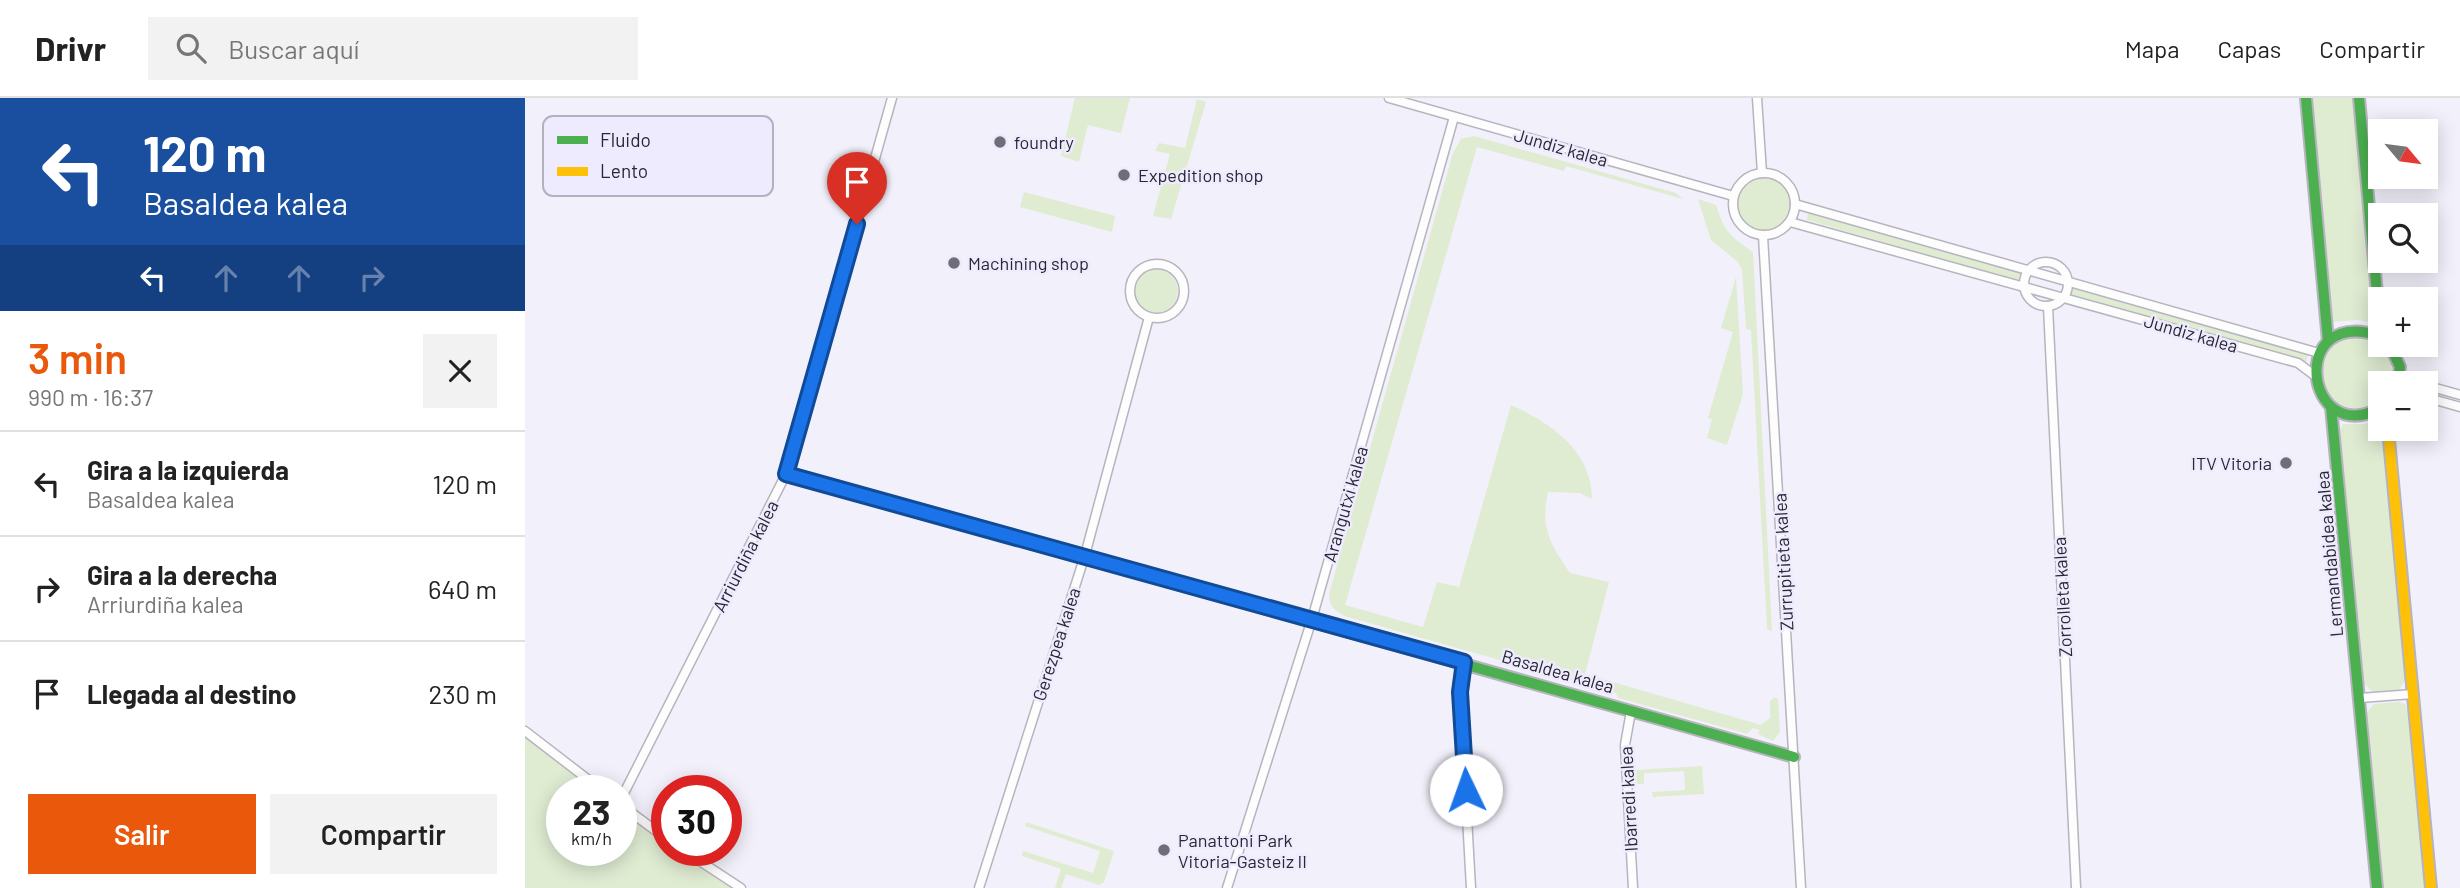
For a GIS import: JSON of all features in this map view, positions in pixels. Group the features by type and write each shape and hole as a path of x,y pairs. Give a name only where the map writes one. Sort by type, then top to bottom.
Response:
{"street":[{"name":"Arriurdiña kalea","path":"633,775 786,474 892,98"},
{"name":"Jundiz kalea","path":"1388,98 1733,196"},
{"path":"1757,98 1762,173"},
{"path":"2306,98 2328,341"},
{"path":"2359,98 2376,287"},
{"name":"Arangutxi kalea","path":"1227,888 1312,620 1454,117"},
{"path":"1762,173 1783,179 1792,190 1795,204 1790,222 1778,232 1763,236 1749,232 1738,223 1733,210 1733,196 1741,182 1762,173"},
{"name":"Jundiz kalea","path":"1795,204 2319,352"},
{"name":"Jundiz kalea","path":"1790,222 2298,363 2314,375"},
{"name":"Zurrupitieta kalea","path":"1763,236 1801,888"},
{"name":"Jundiz kalea","path":"2028,271 2035,265 2050,263 2061,269 2068,282"},
{"path":"1159,264 1177,273 1182,281 1182,301 1169,316 1149,317 1133,306 1130,286 1140,269 1159,264"},
{"path":"2024,285 2028,271"},
{"path":"2048,306 2064,297 2068,282"},
{"name":"Jundiz kalea","path":"2024,285 2029,299 2048,306"},
{"name":"Zorrolleta kalea","path":"2048,306 2076,888"},
{"name":"Gerezpea kalea","path":"979,888 1084,555 1149,317"},
{"path":"2368,333 2355,329 2328,341 2319,352 2314,375 2322,398 2331,407 2353,415 2368,411"},
{"path":"2438,388 2460,394"},
{"path":"2438,401 2460,407"},
{"name":"Lermandabidea kalea","path":"2331,407 2377,888"},
{"path":"2389,441 2431,888"},
{"name":"Basaldea kalea","path":"786,474 1084,555 1794,757"},
{"path":"1464,662 1460,692 1471,888"},
{"path":"2360,698 2413,694"},
{"name":"Ibarredi kalea","path":"1631,710 1625,745 1633,888"},
{"path":"525,731 582,775"},
{"path":"707,866 741,888"}],"green space":[{"path":"1075,98 1130,98 1121,133 1088,125 1079,162 1061,156"},
{"path":"2309,98 2354,98 2371,287 2368,287 2368,322 2331,322"},
{"path":"1197,99 1206,102 1171,219 1153,216 1170,154 1155,151 1159,143 1185,148"},
{"path":"1474,136 1676,193 1683,199 1566,166 1564,171 1477,147 1345,605 1423,627 1437,582 1459,587 1511,405 1541,421 1567,441 1585,467 1590,482 1592,499 1580,493 1548,492 1545,516 1548,535 1570,573 1609,582 1585,674 1761,725 1770,718 1770,701 1775,697 1778,699 1780,732 1773,741 1758,734 1760,730 1753,728 1747,734 1618,698 1616,693 1348,617 1332,606 1329,594 1453,153 1461,139"},
{"path":"1764,177 1783,185 1791,204 1783,223 1764,231 1745,223 1737,204 1745,185"},
{"path":"1024,192 1115,216 1112,232 1020,207"},
{"path":"1698,199 1716,205 1729,233 1753,252 1772,631 1767,629 1751,330 1746,329 1742,270 1738,262 1711,240"},
{"path":"1808,213 2021,273 2019,281 1807,220"},
{"path":"1156,269 1172,275 1178,291 1172,307 1156,313 1140,307 1134,291 1140,275"},
{"path":"1736,277 1743,394 1727,445 1707,438 1712,419 1708,418 1733,332 1721,328"},
{"path":"2071,288 2308,354 2306,362 2069,295"},
{"path":"2351,337 2361,337 2368,340 2368,357 2388,357 2392,371 2368,371 2368,405 2347,407 2335,400 2326,388 2322,374 2324,359 2333,346"},
{"path":"2368,423 2368,441 2385,441 2406,679 2398,691 2374,693 2362,682 2340,430 2343,424"},
{"path":"2374,704 2405,704 2409,712 2425,888 2381,888 2365,715"},
{"path":"525,737 575,775 546,775 546,866 637,866 637,822 651,832 651,866 698,866 731,888 525,888"},
{"path":"1702,766 1704,794 1653,797 1652,792 1685,790 1684,771 1644,773 1644,784 1637,784 1636,770"},
{"path":"1026,822 1114,851 1104,882 1099,885 1066,874 1061,888 1055,888 1061,869 1022,856 1023,851 1093,873 1100,851 1025,826"}],"traffic: fast":[{"path":"2306,98 2328,341"},
{"path":"2359,98 2376,287"},
{"path":"2368,334 2350,332 2330,340 2319,356 2317,376 2322,395 2335,410 2355,415 2368,411"},
{"path":"2395,357 2400,371"},
{"path":"2331,407 2377,888"},
{"path":"786,474 1109,565"},
{"path":"1378,640 1794,757"}],"traffic: slow":[{"path":"2389,441 2431,888"},
{"path":"1109,565 1378,640"}],"place":[{"name":"foundry","path":"1000,142"},
{"name":"Expedition shop","path":"1124,175"},
{"name":"Machining shop","path":"954,263"},
{"name":"ITV Vitoria","path":"2286,463"},
{"name":"Panattoni Park Vitoria-Gasteiz II","path":"1164,850"}],"route":[{"path":"857,224 786,474 1464,662 1460,692 1466,790"}]}
